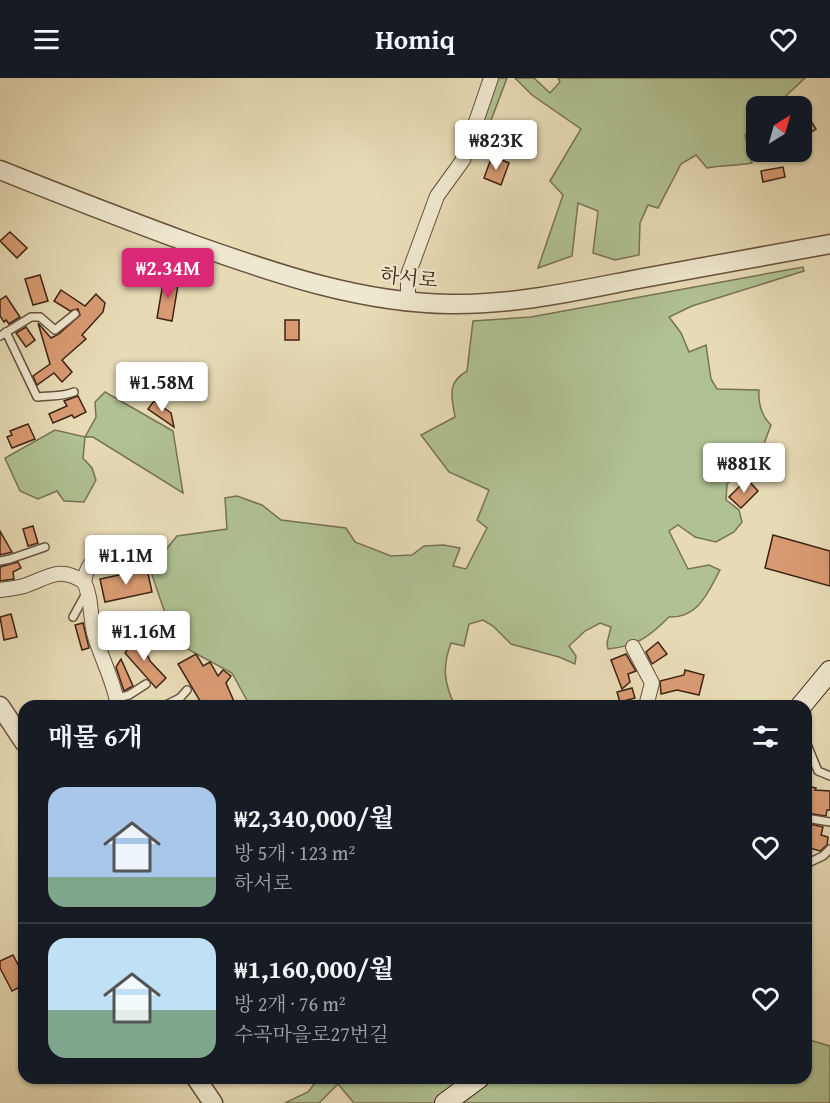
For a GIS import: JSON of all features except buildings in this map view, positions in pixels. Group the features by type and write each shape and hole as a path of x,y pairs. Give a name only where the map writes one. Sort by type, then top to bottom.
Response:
{"main road":[{"path":"806,700 830,671"},
{"path":"445,1103 471,1084"}],"street":[{"path":"408,302 408,275 437,196 463,160 491,78"},
{"name":"하서로","path":"0,170 254,266 323,286 408,302 494,303 552,296 830,244"},
{"path":"117,700 93,630 84,582 86,568 96,558 112,554 130,554"},
{"path":"0,590 60,573 84,582"},
{"path":"633,647 652,683 648,700"},
{"path":"0,706 18,733"},
{"path":"200,1084 213,1103"}],"lane":[{"path":"74,392 63,396 52,394 38,397 3,334 30,317 40,317 56,330 75,314"},
{"path":"0,561 45,546"},
{"path":"73,617 84,597 88,597"},
{"path":"121,700 146,684"},
{"path":"176,700 187,690"},
{"path":"812,756 818,771 830,776"},
{"path":"812,819 830,822"},
{"path":"812,862 830,849"}],"green space":[{"path":"497,78 507,78 481,147 471,151"},
{"path":"515,78 534,78 550,93 560,82 558,78 805,78 786,96 746,96 746,162 752,163 707,168 696,155 681,164 658,208 648,205 640,223 639,255 615,260 593,253 598,211 578,203 572,256 538,268 563,195 550,181 581,129 532,95"},
{"path":"803,267 804,271 692,306 669,317 681,333 689,352 706,345 711,379 717,389 759,390 761,409 771,425 753,473 739,473 727,484 726,500 739,510 742,522 734,532 716,542 695,537 678,525 669,531 688,569 709,565 720,570 706,595 695,608 688,613 669,617 649,635 635,643 618,648 608,649 607,643 611,627 600,623 585,631 569,646 576,656 575,664 559,657 511,644 493,626 483,620 469,624 464,646 451,643 446,660 448,690 452,700 247,700 232,673 180,645 170,628 150,569 177,536 227,529 225,498 237,496 262,505 281,520 346,528 355,542 391,556 412,555 424,546 444,545 460,548 453,566 466,569 487,528 477,520 489,490 449,472 421,435 455,417 452,391 456,380 467,371 473,321 531,317"},
{"path":"105,392 173,431 183,493 93,437 85,437 96,417 95,402"},
{"path":"55,430 85,437 83,458 92,468 96,480 84,502 64,501 57,491 38,499 20,491 5,458"},
{"path":"812,1041 830,1046 830,1103 457,1103 484,1084 812,1084"},
{"path":"314,1084 338,1084 319,1103 285,1103 308,1092"},
{"path":"338,1084 457,1084 434,1103 354,1103"}]}
